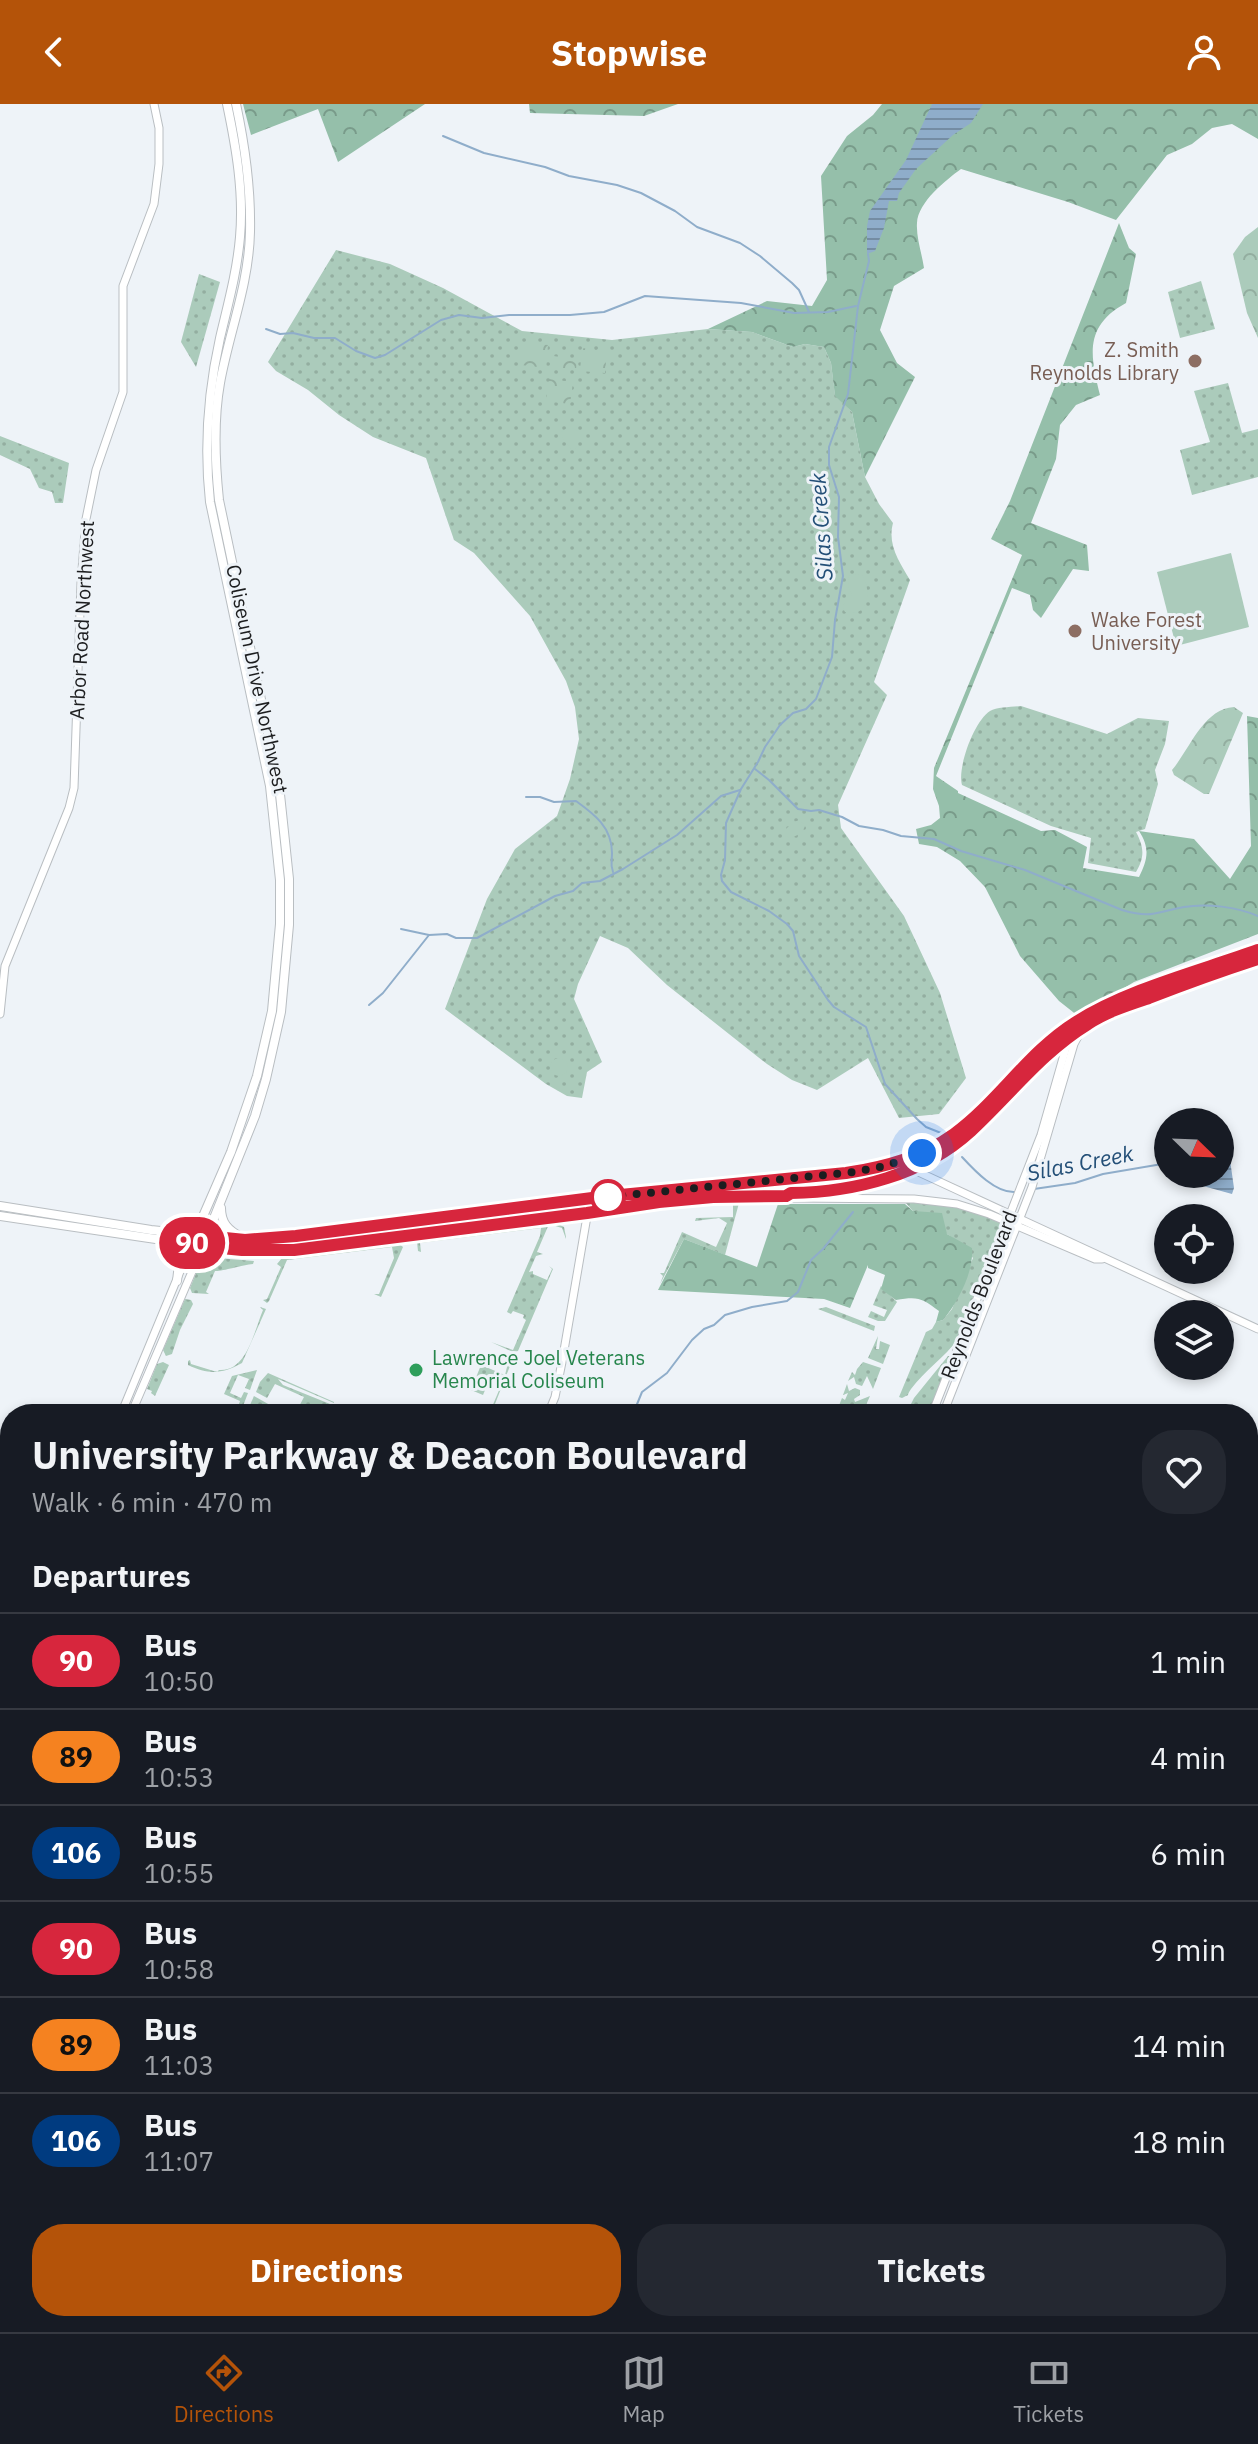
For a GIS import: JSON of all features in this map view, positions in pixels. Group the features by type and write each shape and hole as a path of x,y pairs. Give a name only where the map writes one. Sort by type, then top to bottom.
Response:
{"main road":[{"name":"Coliseum Drive Northwest","path":"191,1245 250,1099 265,1047 276,977 280,907 276,829 270,786 210,502 207,472 212,379 233,289 241,233 239,171 227,104"},
{"name":"Coliseum Drive Northwest","path":"203,1246 255,1116 274,1049 285,978 289,907 286,831 279,785 219,500 216,471 219,385 242,291 250,233 248,170 236,104"},
{"path":"0,1206 245,1240 590,1199 846,1173 899,1163 954,1134 1025,1063 1075,1022 1130,995 1258,950"},
{"path":"0,1216 191,1245 242,1250 308,1248 673,1201 786,1196 846,1188 914,1169 962,1139 1034,1066 1082,1028 1116,1010 1258,959"},
{"path":"221,1174 231,1179"},
{"path":"223,1200 221,1210 225,1226 245,1240"},
{"path":"442,1217 443,1231"},
{"path":"306,1234 308,1248"},
{"path":"156,1239 174,1248 180,1255 177,1281"}],"street":[{"name":"Arbor Road Northwest","path":"0,1014 5,966 69,808 74,788 85,528 96,470 123,392 123,286 154,204 159,128 154,104"},
{"path":"1069,1037 1071,1030 1102,1008"},
{"name":"Reynolds Boulevard","path":"936,1404 1046,1145 1074,1044 1082,1028"},
{"name":"Reynolds Boulevard","path":"947,1404 1014,1219 1049,1112 1069,1037"},
{"path":"899,1163 1014,1219 1098,1253 1102,1259 1258,1329"},
{"path":"786,1196 936,1201 1014,1219"},
{"path":"551,1404 558,1385 590,1199"},
{"path":"125,1404 191,1245"},
{"path":"135,1404 203,1246"}],"green space":[{"path":"243,104 425,104 338,162 318,109 251,135"},
{"path":"529,104 678,104 644,116 530,113"},
{"path":"882,104 1258,104 1258,139 1232,124 1212,128 1192,144 1167,155 1116,220 961,169 948,179 927,200 919,215 917,234 924,268 894,286 880,330 897,363 915,377 865,477 852,412 835,396 831,363 824,347 805,344 793,347 752,332 708,329 767,301 812,306 827,280 821,176 847,136"},
{"path":"1119,223 1129,248 1136,254 1126,303 1103,321 1094,343 1094,367 1100,395 1076,405 1060,425 1056,459 1031,523 1087,545 1089,571 1073,569 1041,618 1033,610 1030,595 1012,588 936,776 958,793 1041,831 1055,830 1087,847 1083,868 1139,877 1146,854 1139,831 1194,839 1230,879 1251,846 1247,716 1258,718 1258,934 1134,982 1078,1016 1059,1001 1020,956 985,887 960,861 937,847 919,844 916,829 931,825 940,818 933,789 934,768 1022,555 991,539 1010,501"},
{"path":"1258,227 1258,338 1247,313 1233,254 1245,237"},
{"path":"336,250 390,264 443,288 522,331 612,340 708,329 752,332 793,347 805,344 824,347 831,363 835,395 852,412 865,477 893,523 893,546 910,580 874,682 887,695 838,805 841,828 904,916 940,993 966,1078 939,1114 899,1118 868,1058 817,1090 792,1080 667,985 628,948 600,936 574,999 602,1062 587,1072 582,1098 567,1096 546,1084 445,1009 487,899 515,849 557,816 579,739 575,707 566,681 530,616 474,553 454,540 426,458 373,437 276,371 268,362"},
{"path":"199,274 220,282 196,367 181,342"},
{"path":"1201,281 1215,329 1180,338 1168,292"},
{"path":"523,343 548,345 546,368 521,365"},
{"path":"582,348 607,351 605,373 580,371"},
{"path":"553,356 577,359 576,370 552,367"},
{"path":"549,379 573,382 570,404 546,401"},
{"path":"1228,383 1242,433 1258,429 1258,477 1192,495 1180,450 1210,442 1194,391"},
{"path":"567,428 578,431 575,449 571,449 561,436"},
{"path":"0,436 69,463 63,503 55,503 52,492 39,488 30,469 0,455"},
{"path":"1231,553 1249,627 1176,646 1157,572"},
{"path":"862,575 865,581 866,602 859,611 845,612 844,605 852,595 848,587 849,576"},
{"path":"1021,706 1107,734 1138,718 1169,721 1165,744 1155,770 1158,784 1145,829 1136,832 1142,852 1136,872 1088,863 1091,838 1051,826 962,785 964,757 978,724 990,711"},
{"path":"1234,707 1243,713 1209,794 1204,794 1174,775 1172,770 1206,722 1223,709"},
{"path":"800,820 805,826 802,833 791,838 785,836 785,830"},
{"path":"555,1058 563,1058 568,1067 566,1074 555,1076 550,1071 550,1063"},
{"path":"737,1201 745,1202 739,1203 725,1255 684,1239 660,1284 663,1276 660,1273 664,1273 682,1232 716,1247 727,1223 719,1218 695,1221 696,1218 733,1217 733,1205"},
{"path":"905,1202 956,1207 1003,1224 958,1339 902,1398 899,1397 926,1332 952,1309 973,1258 956,1240 913,1211"},
{"path":"778,1204 905,1204 913,1211 942,1213 947,1234 972,1248 964,1286 943,1320 936,1322 939,1311 919,1299 896,1300 881,1289 885,1275 868,1268 868,1265 850,1308 824,1299 658,1290 684,1239 757,1267"},
{"path":"554,1222 564,1227 566,1239 562,1228 549,1224 537,1252 543,1254 536,1256 529,1272 533,1271 533,1274 547,1280 552,1269 549,1266 553,1269 518,1351 513,1352 491,1342 513,1350 526,1320 524,1315 507,1312 541,1228 420,1243 421,1252 418,1251 417,1242 421,1240"},
{"path":"398,1243 403,1247 381,1297 374,1294 379,1294 394,1258 392,1247 287,1260 269,1301 263,1300 267,1299 281,1267 277,1264 282,1258"},
{"path":"205,1257 254,1261 253,1264 215,1271 206,1292 209,1294 192,1293 190,1288"},
{"path":"881,1286 897,1302 885,1321 868,1317 871,1311 884,1317 887,1310 873,1305"},
{"path":"185,1299 193,1304 172,1354 166,1356 163,1350"},
{"path":"260,1307 266,1309 254,1336 263,1310"},
{"path":"826,1307 875,1326 874,1331 818,1309"},
{"path":"878,1336 876,1349 879,1349 880,1341 890,1345 883,1364 868,1358"},
{"path":"485,1355 510,1366 495,1404 500,1388 496,1386 497,1383 488,1383 483,1395 471,1390 481,1365 505,1375 507,1367 487,1358 484,1361"},
{"path":"948,1356 952,1356 934,1404 911,1404"},
{"path":"188,1361 191,1364 216,1372 188,1365"},
{"path":"163,1362 169,1365 155,1396 147,1389 157,1364"},
{"path":"863,1362 881,1368 873,1389 867,1376 862,1386 856,1384 854,1377 848,1381 852,1372 855,1375"},
{"path":"257,1370 250,1390 245,1388 249,1379 238,1375 230,1393 241,1398 244,1392 248,1393 244,1404 224,1394 232,1376"},
{"path":"268,1373 334,1403 278,1379 283,1385 330,1404 300,1404 304,1397 275,1384 267,1398 256,1392"},
{"path":"847,1384 849,1391 855,1388 860,1390 855,1402 870,1396 866,1404 840,1404 848,1393 843,1395"},
{"path":"254,1396 268,1404 250,1404"}],"water":[{"path":"932,104 983,104 971,123 916,169 897,201 889,201 884,228 875,251 867,254 870,211 906,160"},
{"path":"1210,1188 1234,1188 1232,1194"}],"waterway":[{"path":"443,136 484,153 641,193 697,227 740,243 760,256 799,290 809,312"},
{"name":"Silas Creek","path":"868,254 858,306 848,394 829,447 829,465 839,497 838,537 843,576 832,657 816,699 780,725 741,789 726,823 725,860 721,875 731,892 769,911 793,931 799,956 828,1000 866,1027 885,1084 926,1127 941,1133"},
{"path":"266,329 280,334 335,338 375,358 441,320 459,315 482,318 604,312 645,296 741,303 794,313 828,312 856,306"},
{"path":"755,769 798,809 819,810 859,826 901,836 934,839 961,851 1025,870 1132,913 1154,914 1184,907 1212,906 1258,916"},
{"path":"401,929 429,935 477,938 555,896 573,891 582,883 600,881 623,869 677,835 721,796 740,790"},
{"path":"526,797 540,797 554,802 576,801 589,811 601,822 609,836 613,872"},
{"path":"369,1005 383,993 429,935"},
{"name":"Silas Creek","path":"962,1157 993,1185 1016,1192"},
{"name":"Silas Creek","path":"1034,1189 1154,1165"},
{"path":"637,1404 642,1392 667,1373 704,1329 725,1315 787,1301 798,1292 811,1260 853,1212"}],"bus line":[{"name":"90","path":"1258,950 1130,995 1075,1022 1035,1053 954,1134 899,1163 846,1173 600,1197 296,1236 245,1240 195,1235 191,1245 242,1250 294,1250 659,1202 713,1197 786,1196 835,1190 873,1181 914,1169 948,1150 973,1129 1034,1066 1088,1024 1116,1010 1258,959"}],"place":[{"name":"Z. Smith Reynolds Library","path":"1195,361"},
{"name":"Wake Forest University","path":"1075,631"},
{"name":"Lawrence Joel Veterans Memorial Coliseum","path":"416,1370"}],"route":[{"path":"608,1197 854,1172 899,1163 922,1153"}]}
